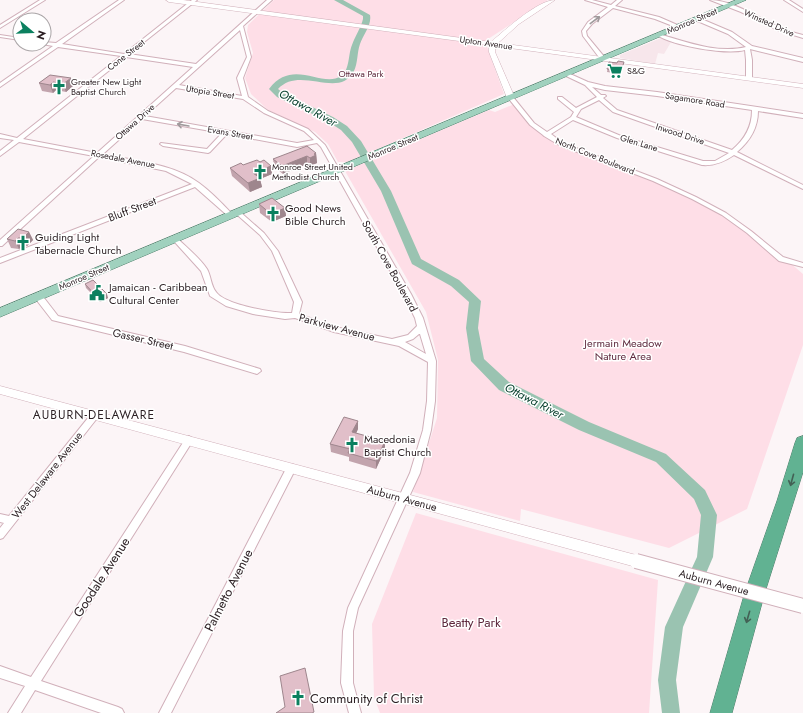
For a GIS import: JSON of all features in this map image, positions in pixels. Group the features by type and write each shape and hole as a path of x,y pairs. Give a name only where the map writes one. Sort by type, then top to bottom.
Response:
{"highway":[{"path":"721,713 755,592 786,501 803,443"}],"main road":[{"name":"Monroe Street","path":"0,312 742,0"}],"street":[{"path":"0,27 43,0"},
{"path":"0,85 122,0"},
{"name":"Upton Avenue","path":"169,0 194,2 257,12 803,86"},
{"name":"Ottawa Drive","path":"0,244 270,0"},
{"path":"492,44 517,22 552,0"},
{"path":"588,0 657,18 680,27"},
{"path":"603,59 585,36 584,31 590,23 613,7 620,0"},
{"name":"Winsted Drive","path":"712,0 779,29 803,37"},
{"path":"786,0 803,11"},
{"name":"Cone Street","path":"0,154 194,2"},
{"path":"697,19 730,33 748,48 749,78"},
{"path":"241,26 249,57 240,78 245,98"},
{"path":"659,35 693,46 714,48 748,48 803,60"},
{"path":"0,36 12,38"},
{"path":"52,44 197,66"},
{"name":"North Cove Boulevard","path":"492,44 492,52 511,98 523,115 546,135 578,151 655,180 694,198 724,214 786,262 803,265"},
{"name":"Inwood Drive","path":"566,74 587,84 609,107 623,115 732,152 802,186"},
{"name":"Sagamore Road","path":"587,84 803,116"},
{"name":"Utopia Street","path":"175,86 245,98"},
{"path":"546,135 572,118 576,111 614,89"},
{"name":"South Cove Boulevard","path":"245,98 266,112 306,130 319,141 341,169 407,294 421,326 432,361 431,401 427,430 415,473 353,608 348,631 347,683 355,713"},
{"path":"560,98 576,111"},
{"path":"732,152 744,140 753,127 755,109"},
{"name":"Evans Street","path":"140,117 290,144 304,145 319,141"},
{"name":"Glen Lane","path":"572,118 619,137 707,165 716,163 732,152"},
{"path":"163,144 208,151 226,132"},
{"name":"Rosedale Avenue","path":"0,136 168,169 188,178 264,236 276,251 298,302 296,315"},
{"name":"Bluff Street","path":"0,261 197,184"},
{"name":"Parkview Avenue","path":"175,239 204,270 213,294 218,299 253,311 285,316 296,315 334,329 401,344 432,361"},
{"name":"Gasser Street","path":"38,296 57,318 184,349 257,371"},
{"name":"Parkview Avenue","path":"388,341 406,339 418,332 421,326"},
{"name":"Auburn Avenue","path":"0,390 803,606"},
{"name":"West Delaware Avenue","path":"0,535 95,415"},
{"name":"Goodale Avenue","path":"14,713 189,440"},
{"name":"Palmetto Avenue","path":"165,713 290,468"},
{"path":"0,518 11,521"},
{"path":"0,672 118,713"}],"shaded area":[{"path":"661,38 671,42 664,54 658,53 655,64 620,58 620,55"}],"green space":[{"name":"Ottawa Park","path":"274,0 548,0 488,39 487,47 504,94 348,162 338,162 328,144 315,132 268,110 251,94 245,78 253,53 247,32 248,25"},
{"name":"Jermain Meadow Nature Area","path":"517,103 535,124 563,143 679,188 726,213 753,231 803,274 803,345 747,509 669,548 521,509 520,521 413,492 437,418 438,360 426,312 345,171 489,110 495,112"},
{"name":"Beatty Park","path":"416,513 658,580 649,713 380,713 374,697 372,624"}],"building":[{"path":"618,61 624,62 621,71 607,69 609,62 617,63"},
{"path":"50,75 71,78 63,84 53,82 50,85 39,83"},
{"path":"307,146 316,153 314,154 316,155 310,158 307,156 282,166 273,159"},
{"path":"257,160 260,162 264,160 271,166 253,173 260,178 248,183 230,168 241,163 243,165"},
{"path":"272,198 285,208 271,214 259,204"},
{"path":"18,229 29,232 23,238 18,238 15,241 7,239"},
{"path":"93,280 107,294 98,298 85,284"},
{"name":"Macedonia Baptist Church","path":"344,417 358,421 352,432 385,441 376,461 348,453 350,449 330,444"},
{"name":"Community of Christ","path":"305,668 314,712 276,713 285,707 280,676"}],"waterway":[{"name":"Ottawa River","path":"338,0 366,15 367,19 356,44 350,71 343,78 335,81 291,77 281,80 273,89 280,95 330,119 344,128 356,141 386,191 416,261 455,283 475,301 472,328 478,361 504,386 584,426 661,458 700,495 709,515 705,557 674,627 667,680 671,713"}],"place":[{"name":"S&G","path":"615,71"},
{"name":"Greater New Light Baptist Church","path":"59,87"},
{"name":"Monroe Street United Methodist Church","path":"260,172"},
{"name":"Good News Bible Church","path":"273,214"},
{"name":"Guiding Light Tabernacle Church","path":"23,243"},
{"name":"Jamaican - Caribbean Cultural Center","path":"97,293"},
{"name":"Macedonia Baptist Church","path":"352,445"},
{"name":"Community of Christ","path":"298,698"}],"district":[{"name":"AUBURN-DELAWARE","path":"94,415"}]}
